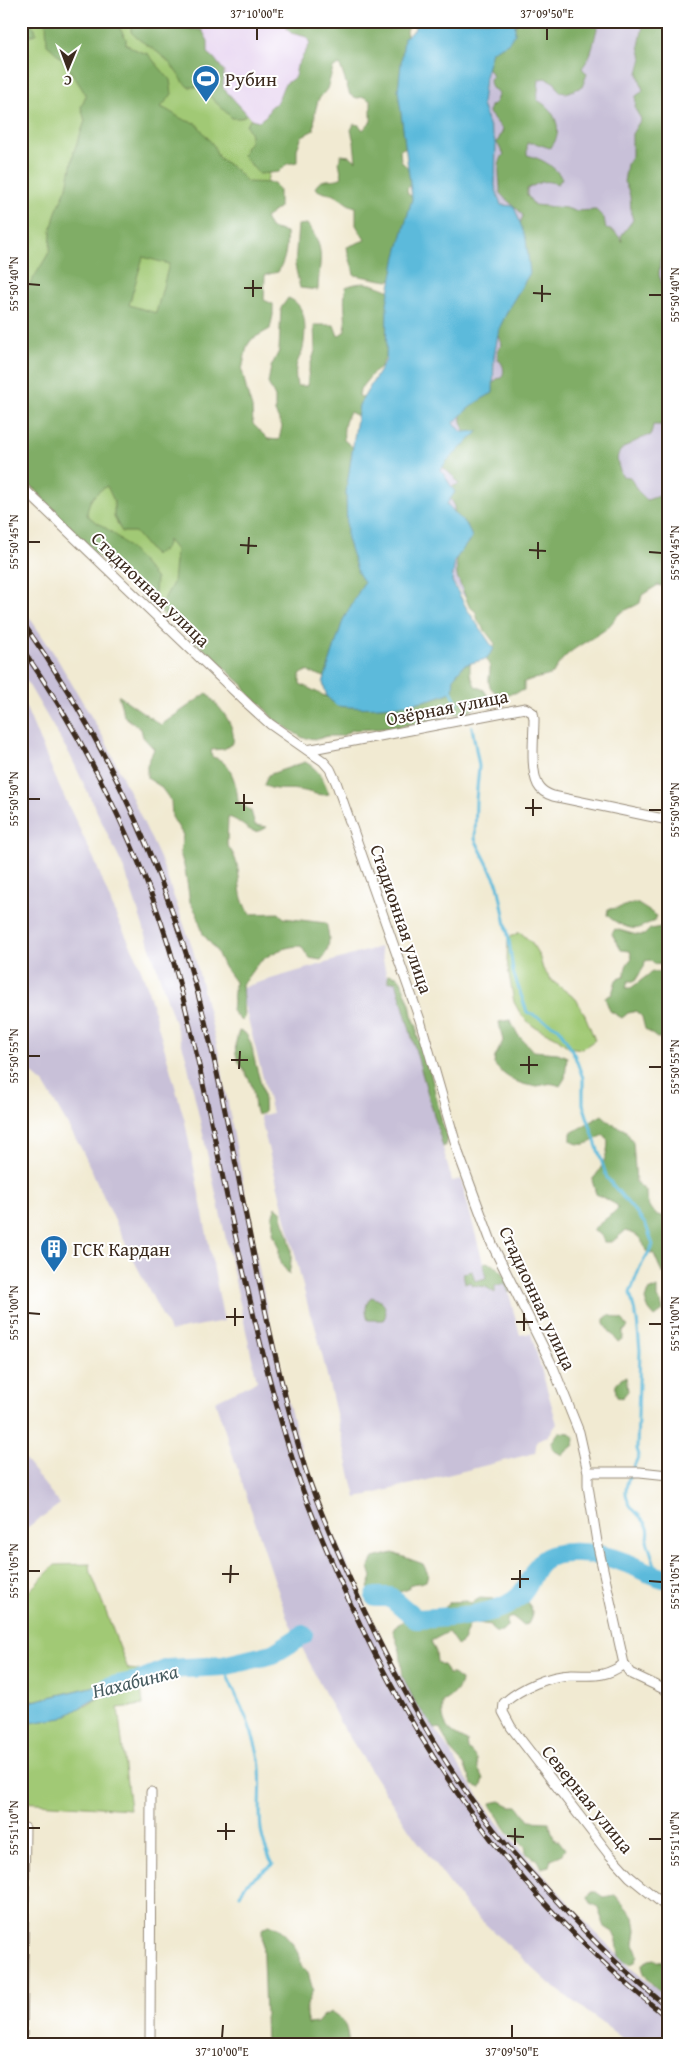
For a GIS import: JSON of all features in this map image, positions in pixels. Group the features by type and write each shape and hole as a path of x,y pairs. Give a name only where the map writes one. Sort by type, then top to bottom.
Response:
{"street":[{"name":"Стадионная улица","path":"21,486 256,712 323,761 330,770 336,782 420,1020 459,1155 492,1244 541,1340 579,1432 588,1472 588,1486 597,1542 624,1664"},
{"name":"Озёрная улица","path":"307,750 525,708 533,713 534,768 538,785 542,790 553,796 668,820"},
{"path":"588,1472 640,1472 668,1475"},
{"path":"624,1664 630,1673 668,1691"},
{"name":"Северная улица","path":"624,1664 609,1674 572,1675 551,1678 526,1688 508,1700 503,1707 503,1712 510,1727 586,1825 630,1877 668,1908"},
{"path":"150,2044 151,1792"},
{"path":"22,2044 22,1908 25,1828"}],"shaded area":[{"path":"162,21 324,21 275,145"},
{"path":"515,21 668,21 668,571 524,676 452,581 455,560 472,537 446,504 441,470 446,462 478,431 462,432 453,423 464,411 493,393 494,357 499,329 501,205 495,186 496,144 482,105 485,77 492,51 515,34"},
{"path":"21,605 55,655 106,742 160,858 193,950 218,1050 281,1376 306,1468 330,1528 366,1607 415,1702 435,1728 496,1821 591,1928 633,1970 668,1998 668,2044 630,2044 550,1984 468,1908 410,1831 339,1721 287,1618 215,1401 257,1381 186,1057 125,871 71,757 21,672"},
{"path":"21,696 59,786 94,859 147,986 185,1122 224,1321 170,1331 129,1251 82,1150 44,1084 21,1064"},
{"path":"380,947 388,981 397,980 452,1181 461,1179 487,1278 506,1283 520,1335 531,1333 557,1424 548,1436 537,1440 535,1453 356,1498 315,1325 310,1314 260,1116 272,1113 240,988"},
{"path":"21,1455 60,1504 21,1532"}],"green space":[{"path":"21,21 162,21 275,145 170,621 21,477"},
{"path":"21,21 28,21 35,28 36,34 21,35"},
{"path":"46,21 115,21 126,38 126,44 148,54 170,80 172,94 161,107 181,118 196,123 214,146 218,157 236,170 247,182 274,183 279,191 279,208 265,218 270,228 286,232 285,253 281,267 278,272 265,275 264,300 273,304 273,315 270,329 252,339 247,346 242,370 252,408 253,424 268,439 279,440 282,426 275,412 275,397 268,383 271,367 279,351 281,308 288,298 295,301 299,306 304,319 303,349 296,374 297,386 307,386 309,369 315,351 314,325 334,325 338,336 345,331 344,298 346,287 364,283 393,292 392,345 380,368 373,373 360,389 359,396 369,400 364,419 350,412 344,429 344,440 356,450 370,569 328,678 306,671 300,675 300,684 327,697 345,699 470,660 470,673 475,686 484,690 489,698 467,713 451,714 394,728 352,730 342,736 327,736 318,739 303,738 273,719 261,704 250,696 244,686 159,608 173,583 176,550 168,540 165,549 154,555 135,532 122,532 114,517 114,501 107,486 90,501 87,515 123,541 156,579 155,594 150,604 65,526 57,512 45,502 37,490 21,481 21,312 24,294 50,251 51,231 56,212 67,187 74,151 85,121 81,107 86,95 63,61 47,45","holes":["143,257 169,264 156,313 129,305"]},
{"path":"131,21 171,21 185,28 202,30 208,41 208,53 224,71 223,88 247,114 241,118 232,118 200,87 188,87 166,59 131,32"},
{"path":"292,21 414,21 406,31 409,44 408,146 400,150 401,161 410,170 413,182 407,189 408,194 416,199 397,275 388,281 354,275 347,247 365,240 356,225 356,207 335,195 321,192 315,188 324,180 342,177 339,162 341,155 350,156 356,161 351,130 354,124 359,125 363,130 371,121 371,101 364,97 357,98 350,95 340,65 333,68 327,89 318,100 314,130 302,136 297,149 297,162 287,164 279,172 259,174 243,156 246,146 250,142 251,134 246,125 251,119 259,121 267,115 271,106 277,103 284,85 295,77 297,66 310,44 307,37 291,33 286,28"},
{"path":"518,21 600,21 590,56 582,68 587,74 582,87 566,93 560,92 555,83 546,78 539,79 537,100 544,104 553,115 556,122 557,135 555,142 550,148 535,143 527,143 527,155 547,163 562,178 558,184 542,182 527,189 527,195 534,205 566,208 575,211 596,210 604,218 606,229 615,233 622,242 621,236 633,220 630,196 624,182 627,164 632,156 632,134 641,119 635,109 636,96 643,91 638,73 642,58 639,46 644,21 668,21 668,131 665,157 668,180 662,216 664,248 660,261 659,275 663,287 662,312 668,312 668,432 661,425 653,425 651,435 626,446 619,453 617,460 622,476 630,477 637,490 647,500 659,496 665,488 668,488 668,588 658,585 642,595 640,603 619,614 606,629 569,653 553,674 524,682 524,690 504,694 494,691 489,683 490,668 485,653 496,645 478,621 476,612 469,606 457,576 454,504 448,495 449,488 459,484 440,465 465,435 460,412 497,379 502,378 503,366 498,359 498,351 502,344 497,334 518,229 523,216 500,193 499,167 504,154 497,143 503,130 489,113 490,106 495,103 499,93 491,87 490,80 493,76 486,66 491,45 512,32"},
{"path":"307,224 320,248 318,290 300,288 295,265 298,225"},
{"path":"207,693 226,716 233,736 233,743 224,749 211,750 212,757 224,763 232,774 238,802 251,811 255,825 267,827 252,831 228,817 227,845 237,863 240,890 245,907 251,914 279,913 284,918 326,923 329,938 327,951 321,960 309,958 301,946 295,946 277,951 257,965 242,984 244,1018 241,1021 232,1011 235,982 224,967 216,950 203,934 197,914 190,902 185,869 180,853 183,835 172,817 171,801 160,786 147,778 147,765 154,749 143,737 141,729 124,716 118,695 161,725"},
{"path":"305,762 320,775 329,794 321,795 298,790 276,789 264,785 268,775"},
{"path":"633,903 638,904 657,916 654,922 635,929 617,923 607,915 608,909"},
{"path":"668,919 668,957 662,963 654,964 650,960 645,961 644,967 635,981 628,981 626,988 631,988 652,972 668,971 668,1007 663,1011 668,1019 668,1037 657,1038 645,1029 642,1017 637,1011 628,1013 622,1018 610,1011 605,998 612,994 616,980 625,976 626,966 632,958 630,951 621,950 612,934 615,929 644,935 650,929 661,927"},
{"path":"520,932 531,942 539,955 543,969 551,980 576,999 584,1013 595,1040 582,1049 568,1047 557,1038 533,1026 521,1015 514,1002 507,959 508,938"},
{"path":"388,974 397,976 401,981 417,1027 417,1036 426,1054 425,1061 429,1066 443,1127 447,1136 447,1141 443,1147 396,981 388,982"},
{"path":"510,1020 518,1035 533,1051 558,1053 567,1057 565,1078 560,1086 550,1084 530,1086 518,1082 507,1076 494,1064 495,1057 503,1041 499,1022"},
{"path":"239,1031 245,1033 250,1042 263,1092 264,1113 257,1115 251,1084 236,1054 236,1040"},
{"path":"602,1115 612,1124 625,1130 633,1142 636,1182 646,1191 647,1201 651,1209 658,1215 668,1217 668,1273 662,1273 654,1254 646,1251 643,1243 636,1235 625,1231 612,1242 604,1242 601,1235 592,1230 618,1209 617,1205 596,1194 592,1180 604,1162 608,1141 604,1135 588,1143 580,1144 571,1141 571,1133"},
{"path":"276,1207 282,1212 289,1239 291,1264 289,1274 282,1265 279,1257 279,1246 273,1233 272,1217"},
{"path":"486,1262 495,1266 507,1278 510,1288 509,1293 505,1283 495,1286 495,1293 486,1287 472,1285 470,1282 465,1283 463,1273 472,1271 475,1281 486,1278 483,1264"},
{"path":"657,1288 657,1298 661,1303 663,1311 655,1317 649,1310 645,1300 648,1291"},
{"path":"371,1297 379,1300 384,1305 386,1312 384,1320 368,1320 366,1308"},
{"path":"609,1315 623,1320 628,1327 623,1332 623,1338 618,1342 604,1324 604,1319"},
{"path":"626,1377 628,1391 622,1398 617,1397 616,1384"},
{"path":"559,1432 570,1433 575,1439 574,1445 562,1455 553,1450 551,1443"},
{"path":"393,1553 423,1564 428,1574 426,1581 412,1584 409,1589 380,1598 368,1588 372,1577 369,1567 374,1558"},
{"path":"90,1564 91,1573 128,1669 139,1670 143,1705 118,1708 130,1809 21,1802 21,1710 86,1706 111,1690 104,1684 21,1704 21,1599 55,1565"},
{"path":"480,1598 501,1602 527,1602 532,1613 528,1624 523,1625 513,1617 507,1619 507,1627 502,1632 494,1632 490,1625 478,1623 469,1625 463,1641 458,1646 448,1632 431,1641 436,1652 437,1662 444,1666 448,1674 453,1674 461,1680 455,1693 443,1702 443,1717 450,1731 467,1741 468,1749 477,1759 478,1769 484,1779 481,1788 473,1785 464,1765 451,1751 440,1728 435,1729 415,1702 403,1677 400,1651 393,1631 395,1626 424,1610 428,1612 444,1609 450,1602 466,1601 471,1603"},
{"path":"500,1801 510,1806 518,1806 529,1821 549,1822 554,1839 559,1841 565,1849 561,1855 551,1859 549,1866 541,1868 537,1860 526,1853 525,1846 508,1832 500,1817 494,1811 491,1803"},
{"path":"591,1892 596,1892 603,1897 615,1895 634,1917 636,1930 634,1944 638,1955 635,1962 630,1964 619,1956 617,1941 613,1932 605,1927 597,1906 591,1903 588,1897"},
{"path":"269,1925 278,1927 291,1941 300,1957 301,1966 308,1973 313,1990 306,2010 308,2024 317,2023 323,2016 332,2012 343,2022 349,2044 266,2044 262,1929"},
{"path":"655,1959 659,1962 668,1961 668,1996 651,1983 643,1969 642,1964"}],"water":[{"path":"414,21 515,21 515,34 508,43 492,51 485,77 482,105 496,144 495,186 501,205 514,206 526,239 530,273 510,306 499,329 494,357 493,393 472,406 454,423 462,432 479,431 446,462 441,470 455,492 447,504 468,527 472,537 455,560 452,581 467,609 494,649 486,659 464,665 454,677 453,691 440,696 396,706 337,706 327,697 323,683 343,620 364,582 358,573 347,539 346,492 359,405 386,360 387,303 396,256 412,199 398,90 404,38 415,29"},
{"path":"134,1678 134,1685 111,1690 62,1718 31,1723 26,1710 21,1710 21,1704"}],"waterway":[{"path":"450,688 457,703"},
{"path":"472,727 479,766 475,839 498,885 513,972 527,1012 559,1028 574,1054 583,1078 583,1104 607,1178 646,1225 653,1245 640,1267 630,1293 637,1320 640,1350 637,1449 639,1455 629,1478 626,1492 631,1507 648,1527 647,1541 659,1577"},
{"name":"Нахабинка","path":"375,1597 390,1597 416,1619 467,1616 481,1613 505,1606 515,1600 527,1586 535,1570 546,1558 569,1553 584,1553 607,1557 629,1564 658,1577 668,1579"},
{"name":"Нахабинка","path":"108,1687 138,1681 168,1669 223,1666 273,1654 303,1635"},
{"path":"223,1666 248,1723 256,1747 260,1773 260,1825 266,1850 273,1864 246,1884 240,1895"}],"railway":[{"path":"21,620 55,670 114,774 162,883 199,996 224,1107 266,1314 305,1468 331,1536 364,1609 411,1704 467,1793 496,1832 529,1871 595,1942 623,1969 668,2007"},
{"path":"21,647 67,719 89,758 128,839 160,920 173,960 193,1039 236,1238 282,1425 310,1509 364,1632 397,1695 433,1756 472,1814 515,1869 562,1922 613,1971 668,2018"}],"place":[{"name":"Рубин","path":"206,103"},
{"name":"ГСК Кардан","path":"54,1273"}]}
